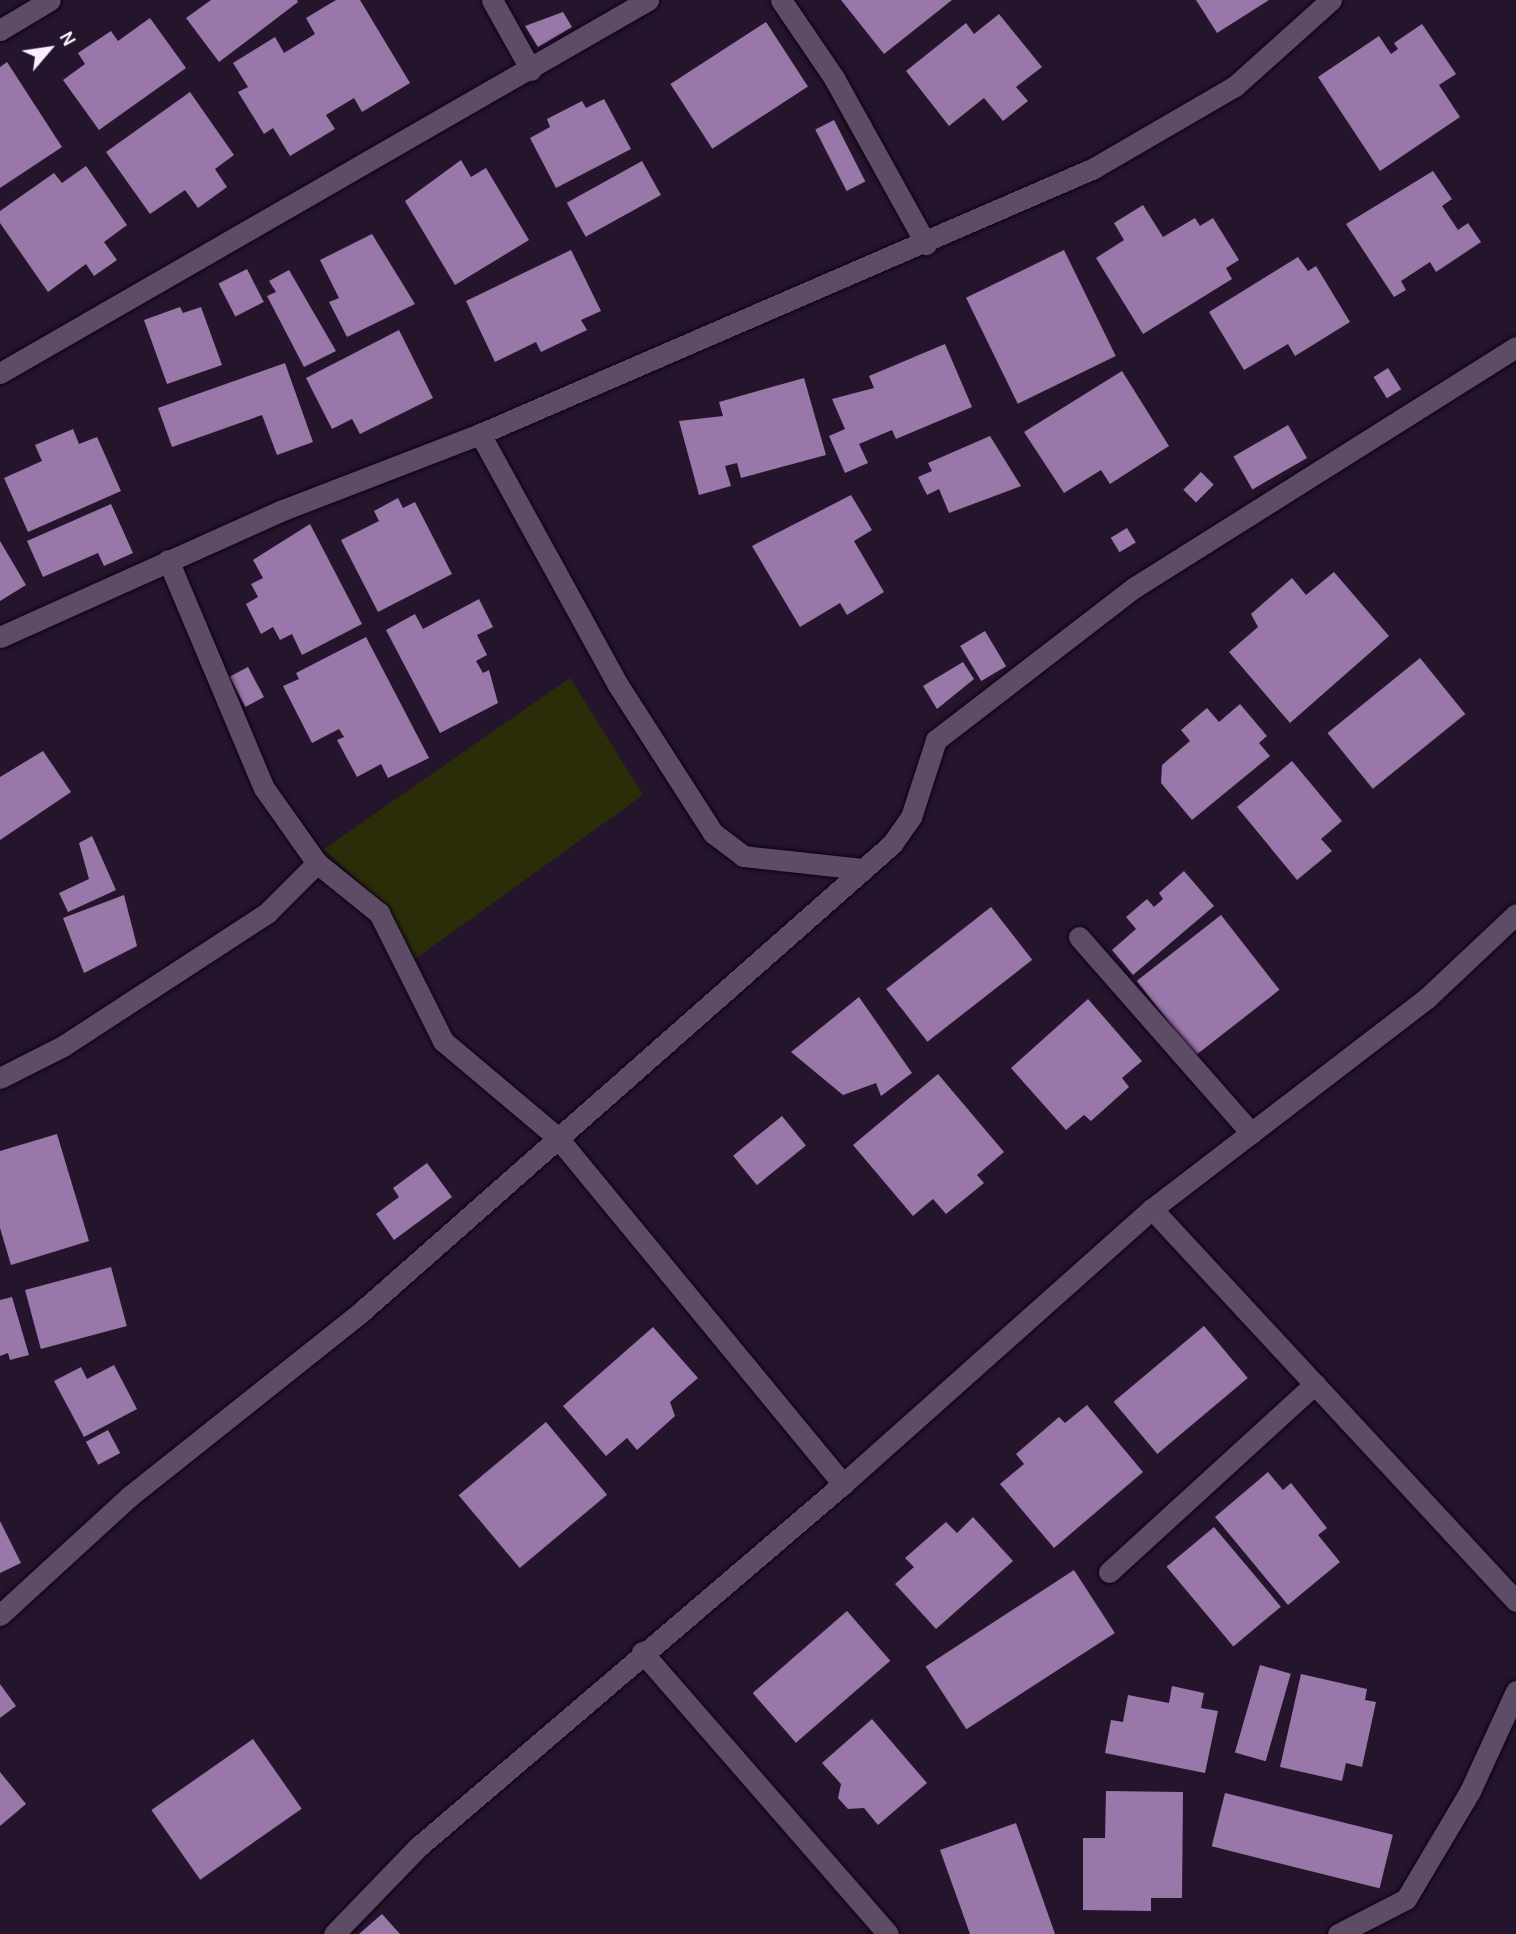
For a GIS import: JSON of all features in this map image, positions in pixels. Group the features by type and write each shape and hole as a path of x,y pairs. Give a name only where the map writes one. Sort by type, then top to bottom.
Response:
{"street":[{"path":"0,30 50,0"},
{"path":"492,0 531,70"},
{"path":"0,373 531,70 648,0"},
{"path":"782,0 834,78 926,244"},
{"path":"0,637 168,560 480,434 926,244 1094,168 1224,92 1289,43 1331,0"},
{"path":"0,1615 130,1496 360,1312 863,869 911,817 936,740 1135,587 1516,347"},
{"path":"480,434 605,663 713,833 743,856 863,869"},
{"path":"168,560 264,788 317,863 379,913 443,1041 557,1137 843,1484"},
{"path":"0,1078 64,1046 267,913 317,863"},
{"path":"334,1934 418,1847 642,1652 843,1484 1152,1209 1427,998 1516,914"},
{"path":"1079,937 1251,1133"},
{"path":"1152,1209 1514,1593"},
{"path":"1109,1572 1315,1384"},
{"path":"642,1652 888,1934"},
{"path":"1338,1934 1406,1899 1470,1791 1516,1691"}],"green space":[{"path":"570,678 643,795 415,959 387,908 324,849"}],"building":[{"path":"211,0 298,2 219,62 186,18"},
{"path":"336,0 360,0 410,83 362,112 354,98 326,115 335,129 290,156 273,128 264,134 238,92 248,87 233,63 275,37 284,53 315,34 306,18"},
{"path":"841,0 952,0 884,54"},
{"path":"1196,0 1269,0 1217,33"},
{"path":"563,12 572,27 538,47 525,26"},
{"path":"999,14 1042,67 1016,87 1028,101 1003,121 984,98 949,126 906,71 966,23 974,34"},
{"path":"150,18 186,68 99,130 63,80 85,64 78,53 111,31 118,41"},
{"path":"766,22 808,87 712,149 670,84"},
{"path":"1422,24 1456,74 1439,85 1460,117 1380,171 1318,77 1379,36 1391,54 1398,49 1394,43"},
{"path":"7,62 62,147 0,188 0,67"},
{"path":"190,92 234,155 215,169 227,187 198,208 185,190 150,214 106,152"},
{"path":"604,99 631,149 556,188 530,138 550,127 547,119 582,101 586,108"},
{"path":"834,120 865,181 847,191 815,130"},
{"path":"461,160 471,177 486,168 529,240 455,285 405,201"},
{"path":"642,161 661,195 586,237 567,203"},
{"path":"86,166 127,225 104,242 117,260 94,276 86,264 48,292 0,223 0,211 54,173 62,183"},
{"path":"1433,171 1452,199 1442,206 1458,230 1468,223 1481,242 1436,272 1430,262 1401,281 1406,290 1394,297 1346,224"},
{"path":"1143,205 1163,237 1195,218 1200,226 1213,218 1239,260 1226,268 1232,279 1143,334 1096,258 1124,240 1114,223"},
{"path":"372,234 415,304 347,337 329,302 339,298 320,260"},
{"path":"571,250 601,311 581,320 587,330 541,352 536,342 495,362 466,301"},
{"path":"1064,250 1116,356 1018,404 966,298"},
{"path":"1298,257 1308,271 1316,266 1350,322 1295,356 1288,344 1244,370 1209,312"},
{"path":"247,269 264,302 235,316 218,284"},
{"path":"289,270 336,351 304,367 267,296 276,292 269,281"},
{"path":"180,307 183,313 201,307 222,365 167,384 144,320"},
{"path":"399,330 433,398 360,434 352,419 332,429 306,378"},
{"path":"945,344 972,407 896,439 892,430 859,444 868,463 845,473 829,436 845,429 832,399 874,388 869,376"},
{"path":"285,363 313,442 277,455 262,415 172,447 158,408"},
{"path":"1388,368 1401,389 1387,398 1374,377"},
{"path":"1122,371 1169,446 1110,484 1101,470 1064,493 1024,432"},
{"path":"804,378 826,455 741,478 737,463 725,466 731,486 699,495 679,421 723,416 719,402"},
{"path":"1288,425 1307,458 1252,489 1233,456"},
{"path":"73,429 79,444 97,437 121,491 28,532 4,478 42,461 35,445"},
{"path":"990,436 1021,486 949,513 939,489 927,495 918,477 932,471 928,463"},
{"path":"1201,472 1214,485 1196,502 1183,490"},
{"path":"851,495 872,530 854,541 884,592 847,615 840,603 800,627 752,546"},
{"path":"398,498 403,508 415,502 452,574 378,612 341,540 379,521 374,511"},
{"path":"111,504 133,553 104,566 98,553 43,577 27,541"},
{"path":"310,524 362,624 302,655 292,634 280,640 273,627 261,634 246,604 258,597 251,584 263,578 253,560"},
{"path":"1127,528 1136,543 1119,552 1111,538"},
{"path":"0,541 26,585 0,601"},
{"path":"1334,572 1389,636 1290,723 1229,652 1258,627 1251,614 1292,578 1306,595"},
{"path":"479,599 493,627 477,635 487,655 476,661 483,673 489,670 498,703 440,733 386,630 415,614 423,629"},
{"path":"985,631 1006,666 981,681 960,646"},
{"path":"366,637 429,758 388,778 381,764 357,777 337,740 344,737 339,729 312,743 283,686 299,679 296,673"},
{"path":"1420,658 1465,714 1373,789 1328,733"},
{"path":"963,662 974,679 937,709 923,686"},
{"path":"248,667 264,697 245,707 229,677"},
{"path":"1240,704 1267,736 1259,743 1270,756 1192,820 1161,783 1162,765 1190,741 1181,730 1207,708 1219,722"},
{"path":"43,751 71,792 0,840 0,777"},
{"path":"1292,761 1342,821 1321,839 1332,851 1297,880 1237,807"},
{"path":"92,836 116,890 68,912 59,893 89,879 79,843"},
{"path":"1184,871 1214,906 1133,975 1112,950 1136,929 1126,917 1147,899 1154,907 1163,899 1159,893"},
{"path":"124,895 137,946 84,973 63,918"},
{"path":"991,907 1032,960 927,1042 886,989"},
{"path":"1221,915 1279,990 1195,1056 1137,981"},
{"path":"859,997 912,1073 881,1096 876,1083 843,1095 791,1052"},
{"path":"1088,999 1142,1061 1122,1078 1129,1087 1091,1121 1084,1115 1066,1130 1011,1068"},
{"path":"938,1074 1004,1152 977,1175 984,1183 946,1214 933,1199 913,1216 853,1145"},
{"path":"782,1116 806,1146 757,1185 733,1156"},
{"path":"57,1134 89,1241 11,1265 0,1228 0,1151"},
{"path":"427,1163 452,1197 394,1240 376,1214 399,1197 393,1188"},
{"path":"111,1267 127,1326 41,1349 25,1290"},
{"path":"12,1297 29,1355 10,1360 8,1353 0,1356 0,1300"},
{"path":"1204,1326 1248,1378 1157,1454 1114,1402"},
{"path":"653,1327 698,1378 670,1402 675,1416 637,1450 627,1438 606,1456 563,1406"},
{"path":"114,1365 137,1409 84,1437 54,1381 81,1367 87,1379"},
{"path":"1087,1405 1143,1472 1054,1548 1000,1484 1024,1464 1016,1454 1059,1417 1065,1423"},
{"path":"546,1422 607,1495 520,1568 459,1495"},
{"path":"108,1430 120,1453 98,1465 86,1442"},
{"path":"1268,1472 1283,1490 1291,1483 1327,1528 1318,1535 1340,1562 1288,1605 1215,1517"},
{"path":"973,1517 1013,1561 936,1629 895,1584 914,1567 905,1558 946,1522 957,1533"},
{"path":"0,1521 21,1563 0,1573"},
{"path":"1214,1527 1281,1607 1233,1647 1167,1567"},
{"path":"1074,1570 1115,1633 966,1729 926,1666"},
{"path":"847,1611 890,1661 796,1743 753,1693"},
{"path":"1260,1665 1291,1674 1266,1761 1235,1752"},
{"path":"1301,1674 1367,1689 1365,1700 1376,1702 1362,1767 1346,1763 1342,1781 1280,1767"},
{"path":"0,1684 16,1706 0,1718"},
{"path":"1172,1686 1204,1693 1201,1708 1218,1711 1205,1773 1105,1753 1111,1720 1123,1722 1128,1695 1169,1703"},
{"path":"872,1719 927,1783 878,1825 864,1808 848,1809 838,1798 841,1784 822,1763"},
{"path":"253,1739 302,1809 200,1880 151,1810"},
{"path":"0,1772 26,1804 0,1826"},
{"path":"1106,1791 1183,1792 1182,1898 1151,1898 1151,1911 1083,1910 1083,1838 1105,1838"},
{"path":"1225,1793 1393,1835 1380,1888 1212,1846"},
{"path":"1016,1823 1055,1934 970,1934 940,1850"},
{"path":"382,1914 400,1934 359,1934"}]}
